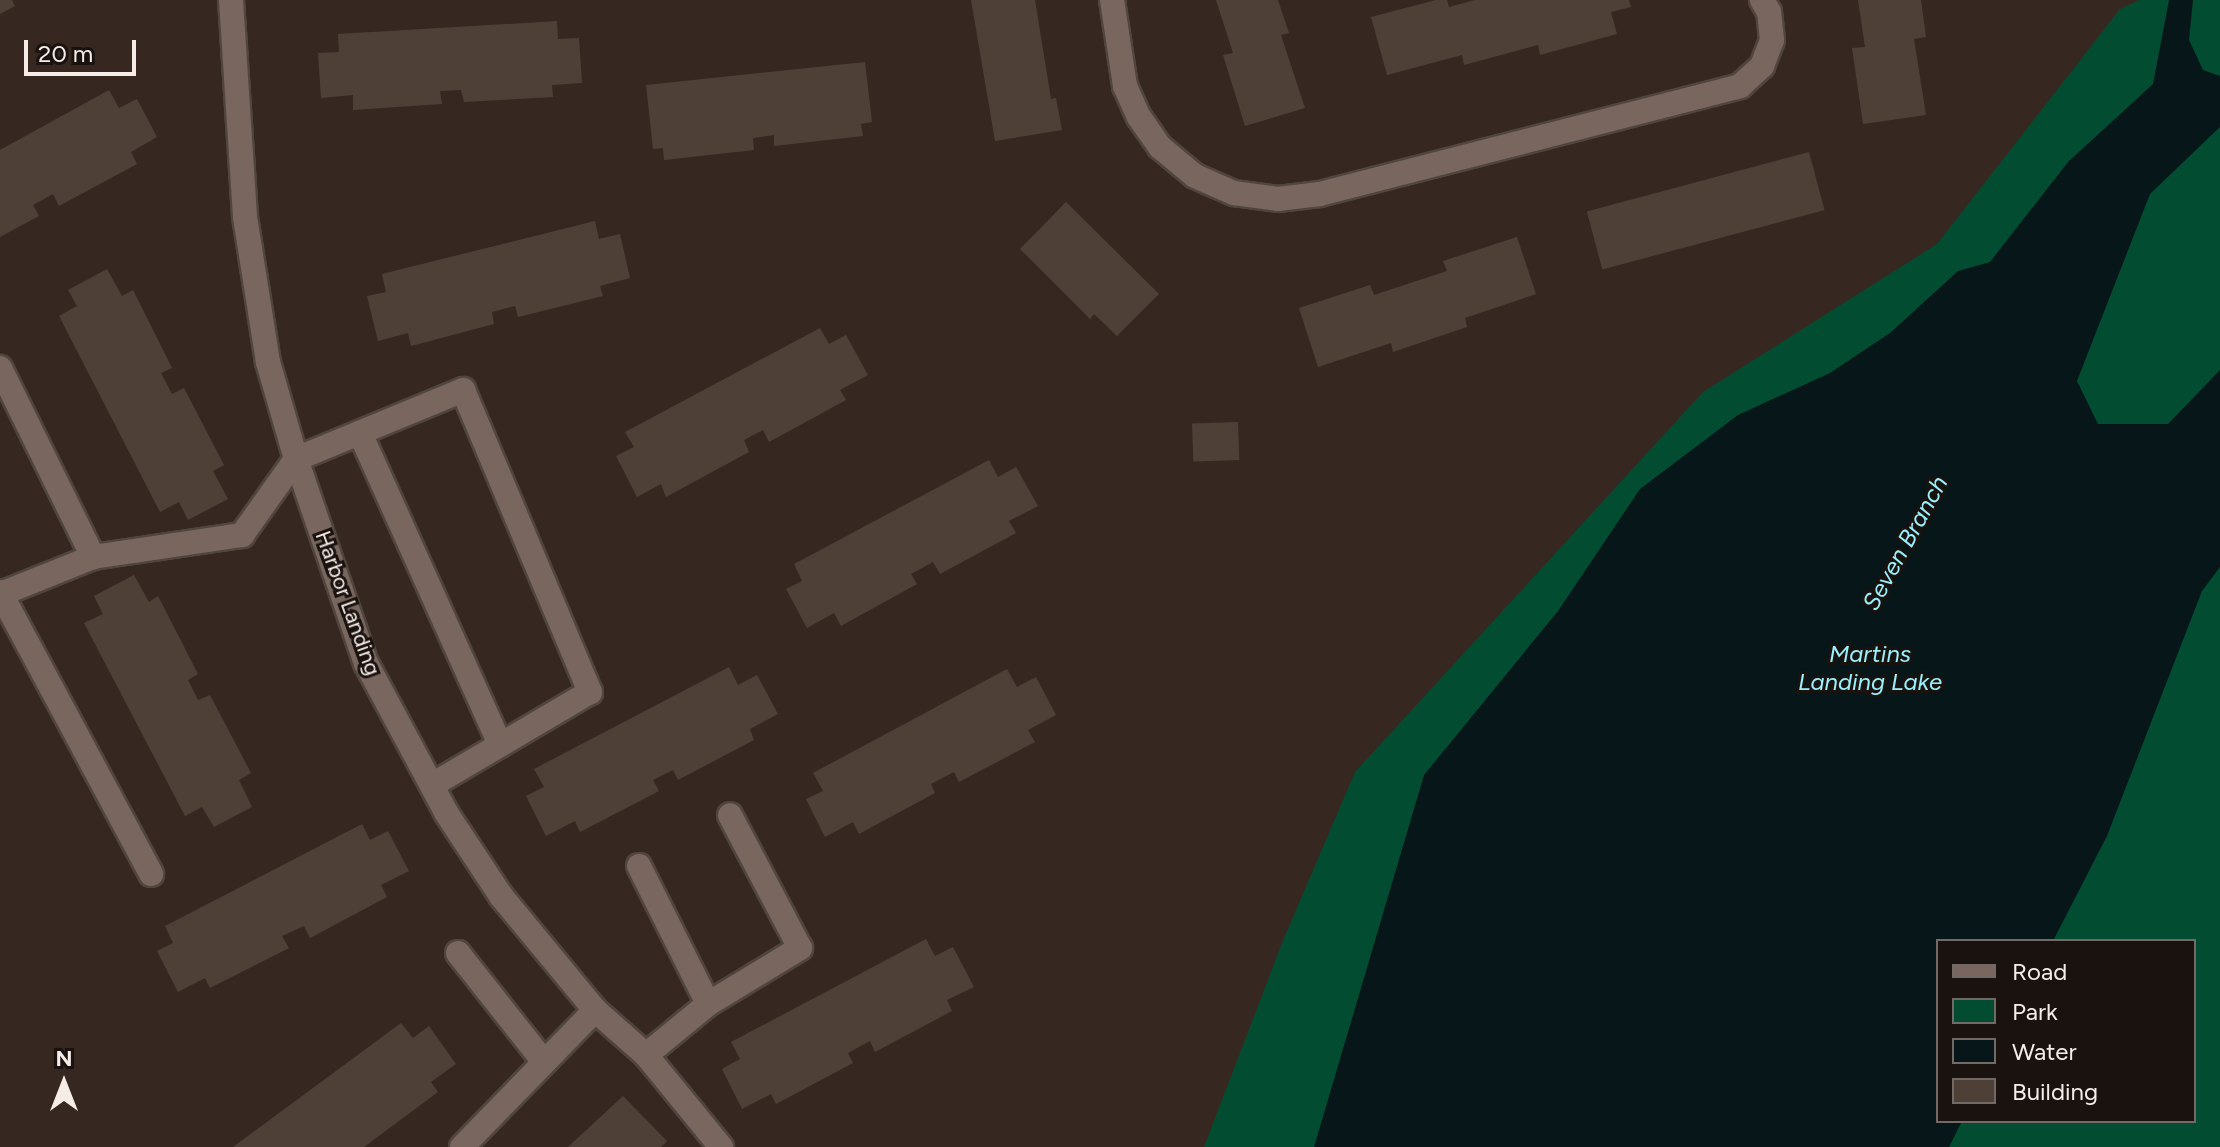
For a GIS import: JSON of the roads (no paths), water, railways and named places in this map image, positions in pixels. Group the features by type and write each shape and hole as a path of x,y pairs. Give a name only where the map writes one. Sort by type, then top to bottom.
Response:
{"street":[{"name":"Harbor Landing","path":"231,0 245,217 268,362 296,459 366,663 432,785 501,896 595,1010 646,1055 721,1147"},
{"path":"1112,0 1125,86 1139,117 1160,147 1195,176 1234,193 1278,199 1320,194 1740,86 1762,66 1772,40 1769,12 1762,0"},
{"path":"0,368 93,557"},
{"path":"151,874 1,593 93,557 242,535 296,459 463,390 590,692 432,785"},
{"path":"360,433 500,745"},
{"path":"646,1055 708,1004 800,948 730,815"},
{"path":"639,866 708,1004"},
{"path":"458,953 544,1062"},
{"path":"462,1147 595,1010"}],"water":[{"name":"Martins Landing Lake","path":"2169,0 2193,0 2189,40 2203,70 2220,76 2220,127 2150,194 2077,381 2098,424 2168,424 2220,370 2220,567 2202,591 2107,836 2054,939 1936,939 1936,1123 1961,1123 1949,1147 1314,1147 1424,775 1558,611 1640,489 1738,415 1830,373 1890,333 1958,271 1990,262 2068,162 2153,84"}],"water label":[{"name":"Seven Branch","path":"1905,543"}]}
